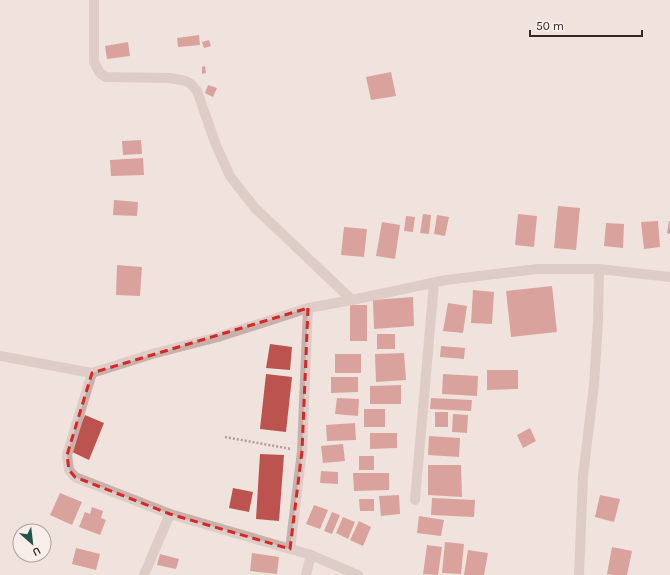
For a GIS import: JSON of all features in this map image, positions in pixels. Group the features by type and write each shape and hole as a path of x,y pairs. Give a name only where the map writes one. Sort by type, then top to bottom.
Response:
{"street":[{"path":"94,0 94,62 100,73 106,77 170,78 186,81 191,84 197,91 216,145 230,176 255,208 352,300"},
{"path":"0,356 92,373 152,354 218,337 308,308 446,280 537,269 599,269 670,277"},
{"path":"579,575 583,476 594,385 598,328 599,269"},
{"path":"414,500 434,283"},
{"path":"290,549 302,451 308,308"},
{"path":"92,373 67,455 69,470 75,477 170,514 311,555 358,575"},
{"path":"144,575 170,514"},
{"path":"306,575 311,555"}],"path":[{"path":"225,437 302,451"}],"highlighted area":[{"path":"308,308 302,451 290,549 170,514 75,477 69,470 67,455 92,373"}],"building":[{"path":"199,35 200,45 178,47 177,38"},
{"path":"209,40 211,46 204,48 202,42"},
{"path":"128,42 130,56 107,59 105,46"},
{"path":"205,66 206,73 202,74 202,67"},
{"path":"391,72 396,96 371,100 366,77"},
{"path":"208,85 217,88 213,97 205,93"},
{"path":"141,140 142,154 123,155 122,141"},
{"path":"143,158 144,175 111,176 110,160"},
{"path":"114,200 138,202 137,216 113,215"},
{"path":"558,206 580,208 576,250 554,248"},
{"path":"423,214 431,215 429,234 420,233"},
{"path":"518,214 537,216 534,247 515,245"},
{"path":"437,215 449,217 445,236 434,234"},
{"path":"406,216 415,217 413,232 404,231"},
{"path":"658,221 660,247 644,249 641,222"},
{"path":"670,221 670,234 667,233"},
{"path":"382,222 400,225 395,259 376,256"},
{"path":"606,223 624,224 623,248 604,246"},
{"path":"344,227 367,229 364,257 341,255"},
{"path":"117,265 142,267 140,296 116,295"},
{"path":"552,286 557,332 511,337 506,291"},
{"path":"473,290 494,292 492,324 471,323"},
{"path":"413,297 414,326 374,329 373,300"},
{"path":"448,303 467,306 463,333 443,331"},
{"path":"350,305 367,305 367,341 350,341"},
{"path":"377,334 395,334 395,349 377,349"},
{"path":"270,344 292,347 290,370 266,368"},
{"path":"441,346 465,348 464,359 440,357"},
{"path":"404,353 406,380 376,382 375,354"},
{"path":"335,354 361,354 361,373 335,373"},
{"path":"487,370 518,370 518,389 487,390"},
{"path":"266,374 292,377 286,432 260,429"},
{"path":"443,374 478,376 477,396 442,394"},
{"path":"331,377 358,377 358,392 331,393"},
{"path":"401,385 401,404 370,404 370,386"},
{"path":"337,398 359,399 358,416 335,414"},
{"path":"431,398 472,400 471,411 430,409"},
{"path":"364,409 385,409 385,427 364,427"},
{"path":"435,412 448,412 448,427 435,427"},
{"path":"453,414 468,415 467,433 452,432"},
{"path":"85,415 104,423 89,460 70,451"},
{"path":"355,423 356,440 327,441 326,425"},
{"path":"530,428 536,441 523,448 517,435"},
{"path":"370,433 397,433 397,448 370,449"},
{"path":"429,436 460,438 459,457 428,455"},
{"path":"343,444 345,461 323,463 321,446"},
{"path":"260,454 284,455 279,521 256,519"},
{"path":"359,456 374,456 374,470 359,470"},
{"path":"428,465 461,465 462,497 428,495"},
{"path":"321,471 338,472 338,484 320,483"},
{"path":"353,473 389,473 389,490 354,491"},
{"path":"233,488 253,492 249,512 229,508"},
{"path":"60,493 82,502 72,525 50,515"},
{"path":"399,495 400,514 381,516 379,496"},
{"path":"600,495 620,499 614,522 595,517"},
{"path":"432,498 475,500 474,517 431,515"},
{"path":"359,499 374,499 374,511 360,511"},
{"path":"314,505 328,510 320,529 306,524"},
{"path":"92,507 103,511 101,518 106,520 100,535 79,527 85,512 90,514"},
{"path":"332,512 340,515 332,534 324,531"},
{"path":"419,516 444,520 441,536 417,533"},
{"path":"343,517 355,522 348,539 336,533"},
{"path":"359,521 371,527 363,546 350,540"},
{"path":"445,542 464,544 461,574 442,573"},
{"path":"427,545 442,547 438,575 423,574"},
{"path":"612,547 632,551 627,575 607,574"},
{"path":"76,548 100,554 96,570 72,564"},
{"path":"468,550 488,553 484,575 464,575"},
{"path":"252,553 279,557 277,574 250,571"},
{"path":"160,554 179,559 176,569 157,565"}]}
